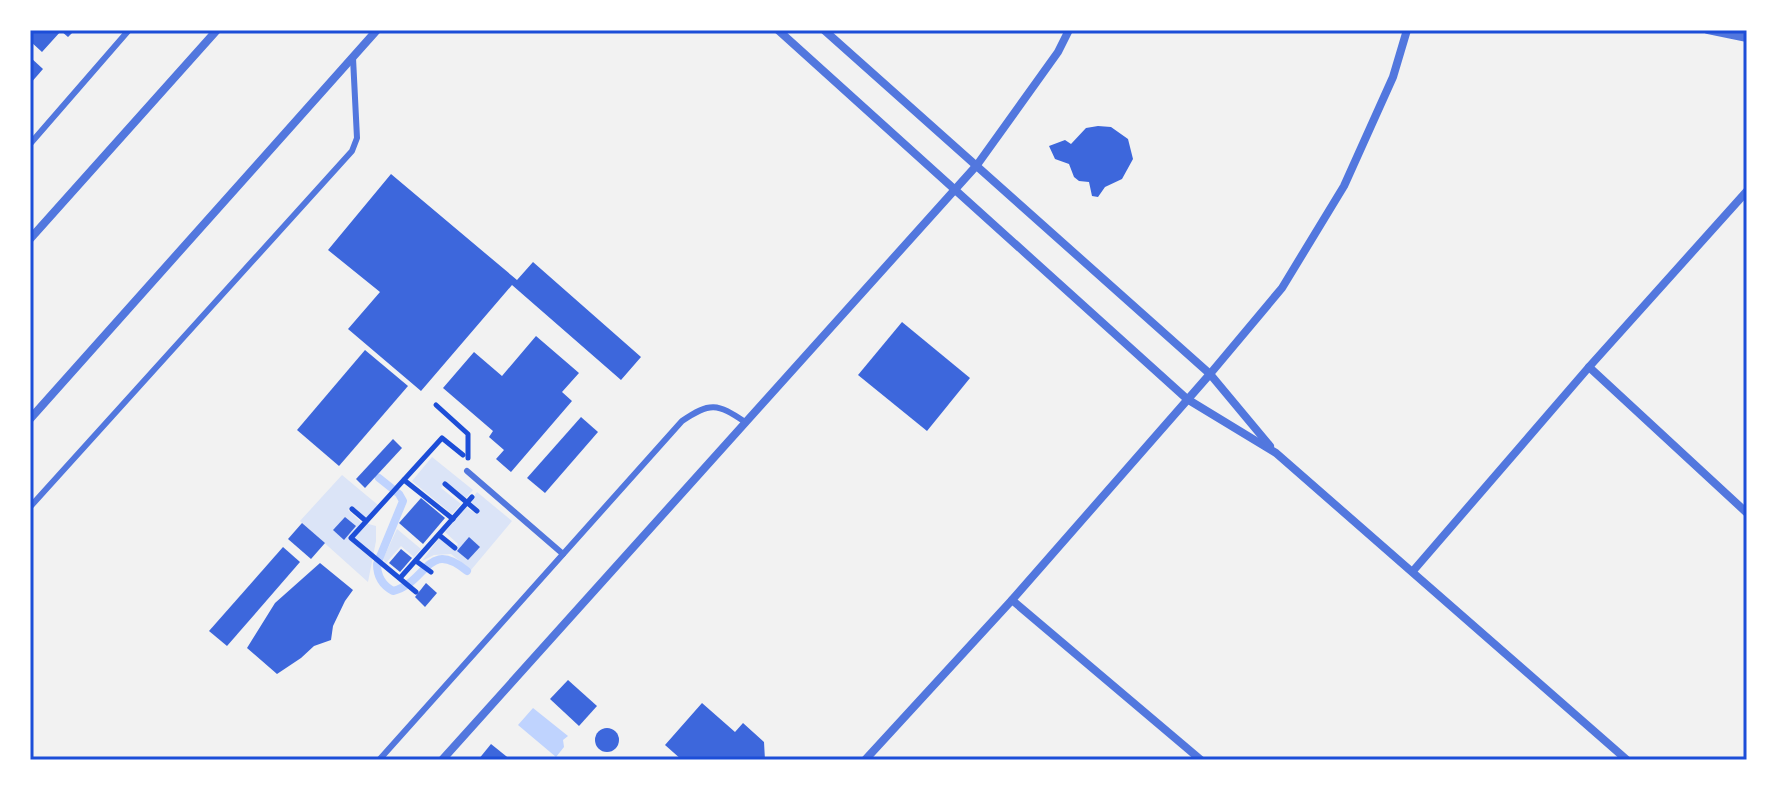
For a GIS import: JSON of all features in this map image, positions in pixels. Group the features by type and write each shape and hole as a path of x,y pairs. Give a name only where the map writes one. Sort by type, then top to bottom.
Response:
{"street":[{"path":"30,239 217,30"},
{"path":"30,419 377,30"},
{"path":"778,30 1187,399 1276,453"},
{"path":"824,30 1210,374 1276,453 1627,760"},
{"path":"442,760 977,165 1058,52 1069,30"},
{"path":"865,760 1012,600 1282,288 1344,186 1393,77 1407,30"},
{"path":"1708,30 1747,38"},
{"path":"1413,571 1589,367 1747,191"},
{"path":"1589,367 1747,513"},
{"path":"1012,600 1201,760"}],"lane":[{"path":"30,144 129,30"},
{"path":"30,507 352,151 357,138 353,58"},
{"path":"379,760 682,421 703,407 723,407 745,422"},
{"path":"467,471 563,554"}],"path":[{"path":"436,405 468,434 467,471"},
{"path":"414,590 351,538 442,438 468,459"},
{"path":"404,480 453,519"},
{"path":"445,484 477,511"},
{"path":"402,580 483,484"},
{"path":"352,509 366,521"},
{"path":"439,535 455,548"},
{"path":"418,563 429,571"}],"shaded area":[{"path":"432,457 473,490 466,498 446,482 441,488 461,504 452,514 412,481"},
{"path":"342,475 378,505 366,518 352,506 348,510 361,522 376,526 368,582 300,521"},
{"path":"477,492 512,521 471,570 451,554 434,555 422,561 439,538 454,550 458,544 445,532 466,507 476,514 479,509 470,501"},
{"path":"397,529 421,549 414,557 401,546 386,563 383,559"}],"water":[{"path":"533,708 568,736 556,757 518,725"}],"building":[{"path":"30,30 75,30 68,37 61,31 42,52 30,41"},
{"path":"30,57 43,69 30,84"},
{"path":"1111,127 1128,139 1133,159 1122,179 1105,187 1098,197 1092,196 1089,182 1074,177 1069,164 1055,159 1049,146 1065,140 1071,144 1086,128"},
{"path":"391,174 517,280 533,262 641,357 621,380 512,285 421,391 348,329 380,292 328,250"},
{"path":"902,322 970,378 927,431 858,375"},
{"path":"536,336 579,373 562,392 572,401 511,472 496,459 504,450 489,437 493,431 443,388 474,352 502,376"},
{"path":"365,350 408,386 339,466 297,430"},
{"path":"581,417 598,432 545,493 527,478"},
{"path":"393,439 402,448 365,488 356,479"},
{"path":"421,498 445,518 423,544 399,523"},
{"path":"345,517 356,526 344,540 333,530"},
{"path":"302,523 325,543 311,559 288,539"},
{"path":"469,537 480,547 468,560 457,551"},
{"path":"283,547 300,562 227,646 209,631"},
{"path":"401,549 412,558 400,572 389,563"},
{"path":"320,563 353,590 333,626 331,640 314,646 277,674 247,648 275,603"},
{"path":"426,583 437,593 425,607 415,597"},
{"path":"568,680 597,706 579,726 550,699"},
{"path":"702,703 735,732 743,723 764,742 765,760 682,760 665,745"},
{"path":"607,728 616,731 619,740 616,749 607,752 598,749 595,740 598,731"},
{"path":"491,744 511,760 478,760"}],"waterway":[{"path":"379,478 403,501 377,564 379,576 386,586 393,591 404,586 435,561 443,559 467,571"}]}
